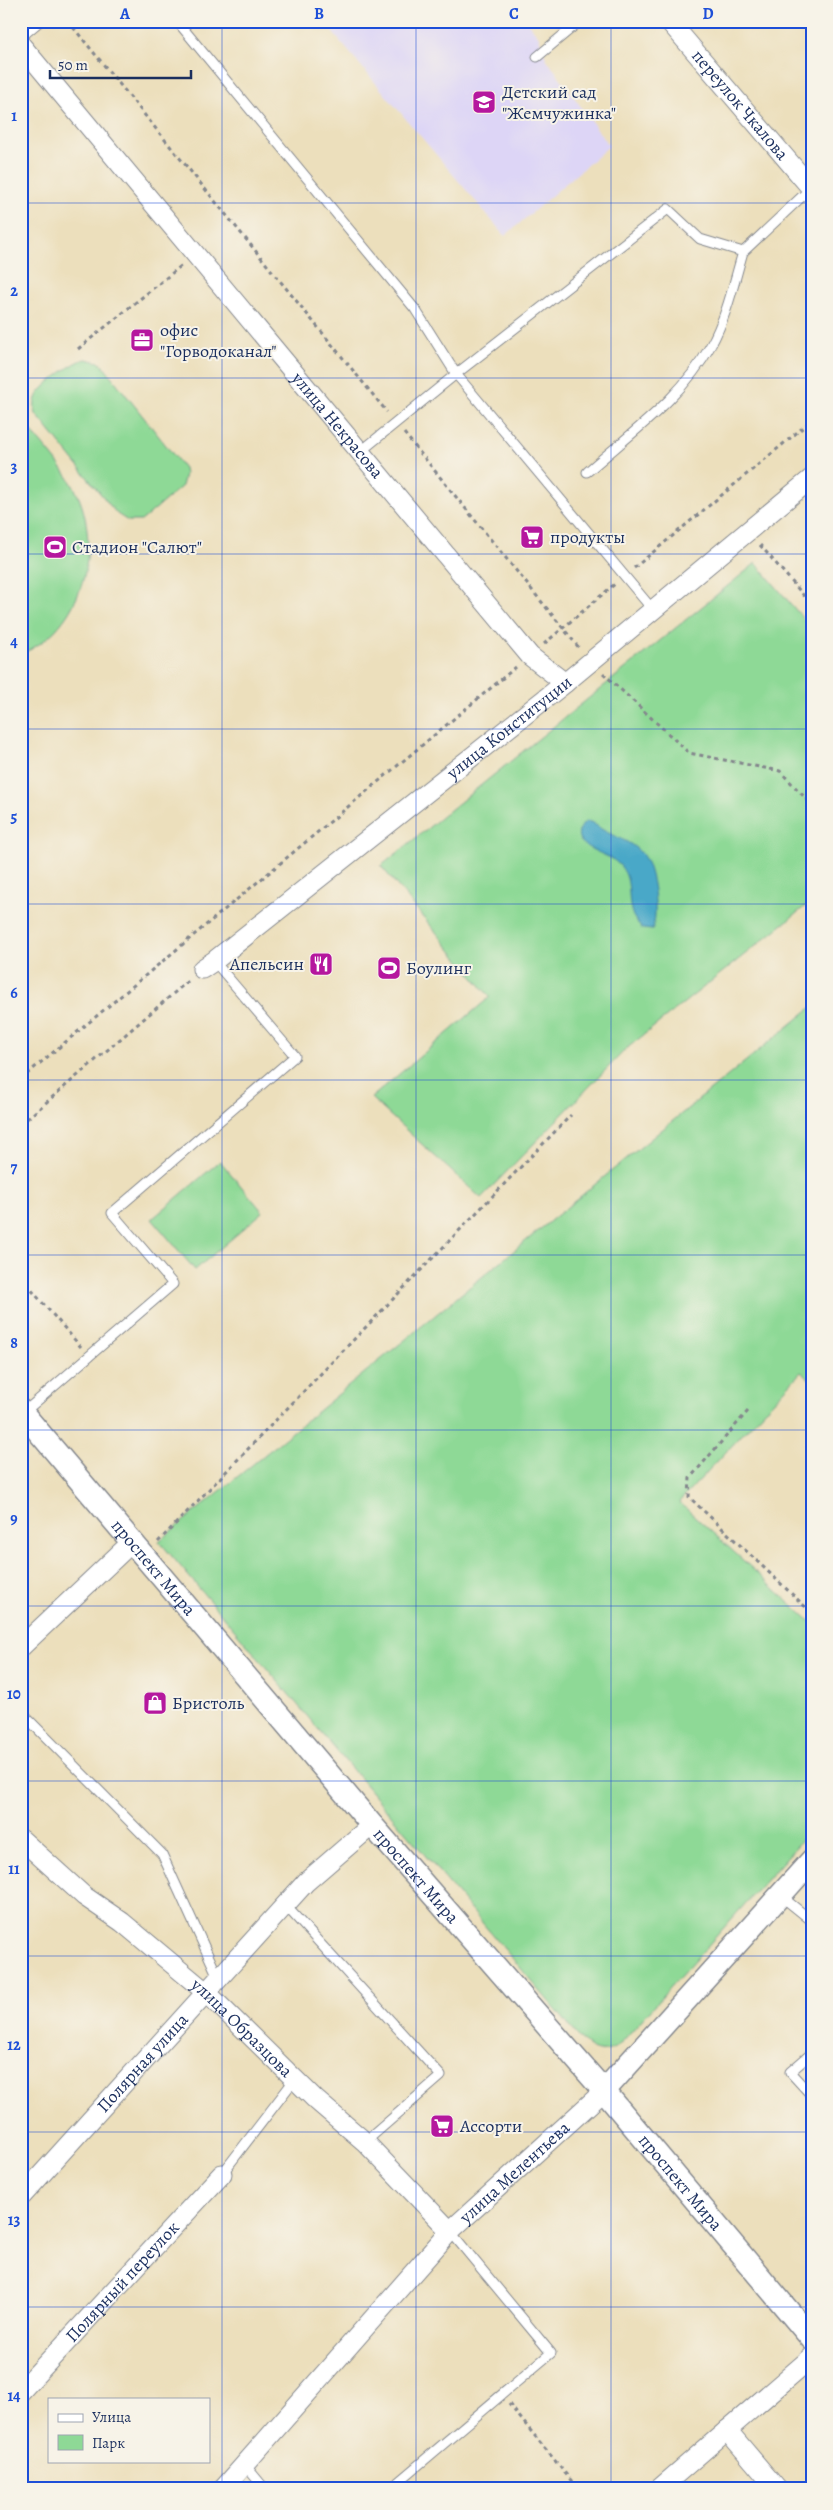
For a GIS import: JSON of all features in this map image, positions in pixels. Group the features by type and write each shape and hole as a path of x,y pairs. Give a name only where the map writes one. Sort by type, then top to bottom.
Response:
{"street":[{"name":"переулок Чкалова","path":"669,21 811,188"},
{"name":"улица Некрасова","path":"21,45 530,656 565,683"},
{"name":"улица Конституции","path":"208,965 565,683 812,478"},
{"name":"проспект Мира","path":"22,1412 372,1825 604,2091 812,2339"},
{"path":"21,1647 137,1550"},
{"name":"Полярная улица","path":"21,2197 306,1882 372,1825"},
{"name":"улица Образцова","path":"21,1839 84,1896 213,1986 295,2079 365,2142 450,2231"},
{"name":"улица Мелентьева","path":"222,2489 450,2231 604,2091 812,1860"},
{"name":"Полярный переулок","path":"21,2390 222,2174"},
{"path":"659,2489 812,2357"},
{"path":"727,2430 777,2489"}],"lane":[{"path":"21,37 40,21"},
{"path":"177,21 415,309 456,374 653,610"},
{"path":"537,57 580,21"},
{"path":"587,472 680,390 712,345 744,252 811,188"},
{"path":"360,452 395,422 668,209 700,239 744,252"},
{"path":"22,1412 173,1284 112,1213 295,1056 208,965"},
{"path":"21,1712 162,1854 213,1986"},
{"path":"779,1895 812,1922"},
{"path":"286,1906 441,2076 365,2142"},
{"path":"812,2053 790,2072 812,2096"},
{"path":"222,2174 295,2079"},
{"path":"390,2489 551,2353 450,2231"},
{"path":"245,2465 266,2489"}],"path":[{"path":"68,21 591,662 689,753 780,771 812,805"},
{"path":"78,349 196,254"},
{"path":"21,1079 812,420"},
{"path":"748,531 812,605"},
{"path":"21,1124 208,965"},
{"path":"137,1550 571,1115"},
{"path":"21,1278 89,1356"},
{"path":"748,1412 690,1478 689,1497 812,1613"},
{"path":"501,2394 578,2489"}],"shaded area":[{"name":"Детский сад \"Жемчужинка\"","path":"323,21 526,21 538,35 546,58 609,146 505,236"}],"green space":[{"path":"86,359 99,362 103,366 184,468 185,474 182,486 141,521 128,521 117,514 36,414 35,402 38,394 67,368"},
{"name":"Стадион \"Салют\"","path":"21,419 57,461 75,489 84,511 88,535 87,559 82,583 73,605 60,625 42,642 21,654"},
{"path":"756,563 812,629 812,901 626,1049 481,1198 371,1098 490,997 381,866"},
{"path":"812,1007 812,1381 801,1372 679,1502 812,1623 812,1829 620,2044 611,2050 598,2051 584,2043 159,1541"},
{"path":"220,1161 263,1212 195,1270 152,1219"}],"water":[{"path":"586,821 629,843 642,854 650,870 654,892 655,913 652,930 642,929 633,916 627,880 621,867 609,857 581,842 579,836 580,829"}],"place":[{"name":"Детский сад \"Жемчужинка\"","path":"484,102"},
{"name":"офис \"Горводоканал\"","path":"142,340"},
{"name":"продукты","path":"532,537"},
{"name":"Стадион \"Салют\"","path":"55,547"},
{"name":"Апельсин","path":"321,964"},
{"name":"Боулинг","path":"389,968"},
{"name":"Бристоль","path":"155,1703"},
{"name":"Ассорти","path":"442,2126"}]}
